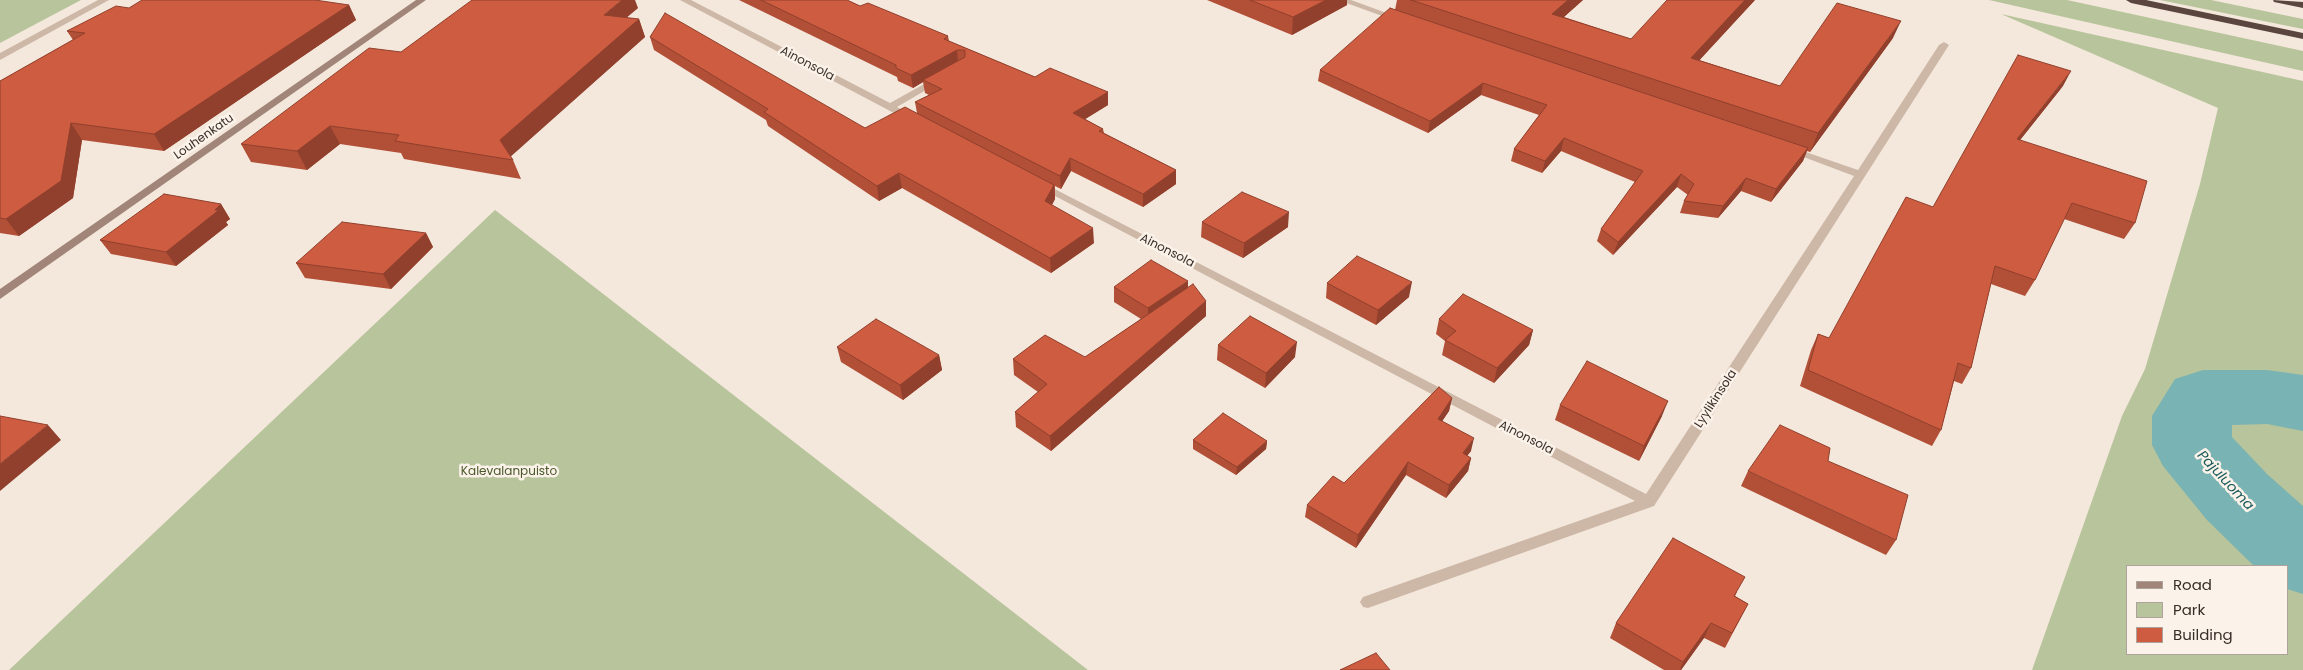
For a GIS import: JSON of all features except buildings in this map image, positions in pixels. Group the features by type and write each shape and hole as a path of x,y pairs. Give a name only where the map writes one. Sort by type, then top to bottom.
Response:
{"highway":[{"path":"2131,0 2303,36"},
{"path":"2278,0 2303,5"}],"street":[{"path":"0,57 105,0"},
{"name":"Louhenkatu","path":"0,295 422,0"},
{"name":"Ainonsola","path":"684,0 926,126"},
{"path":"1342,0 1408,22"},
{"name":"Lyylikinsola","path":"1649,502 1944,45"},
{"path":"890,107 946,75"},
{"path":"1776,146 1860,174"},
{"name":"Ainonsola","path":"1032,181 1649,502"},
{"path":"1368,602 1649,502"}],"green space":[{"path":"0,0 81,0 0,43"},
{"path":"1989,0 2067,0 2303,51 2303,71"},
{"path":"2160,0 2211,0 2303,19 2303,29"},
{"path":"2001,14 2303,81 2303,670 2032,670 2122,416 2145,369 2200,184 2218,108"},
{"name":"Kalevalanpuisto","path":"495,210 1088,670 9,670"}],"waterway":[{"name":"Pajuluoma","path":"2303,403 2267,397 2203,398 2192,416 2192,445 2237,497 2303,559"}]}
